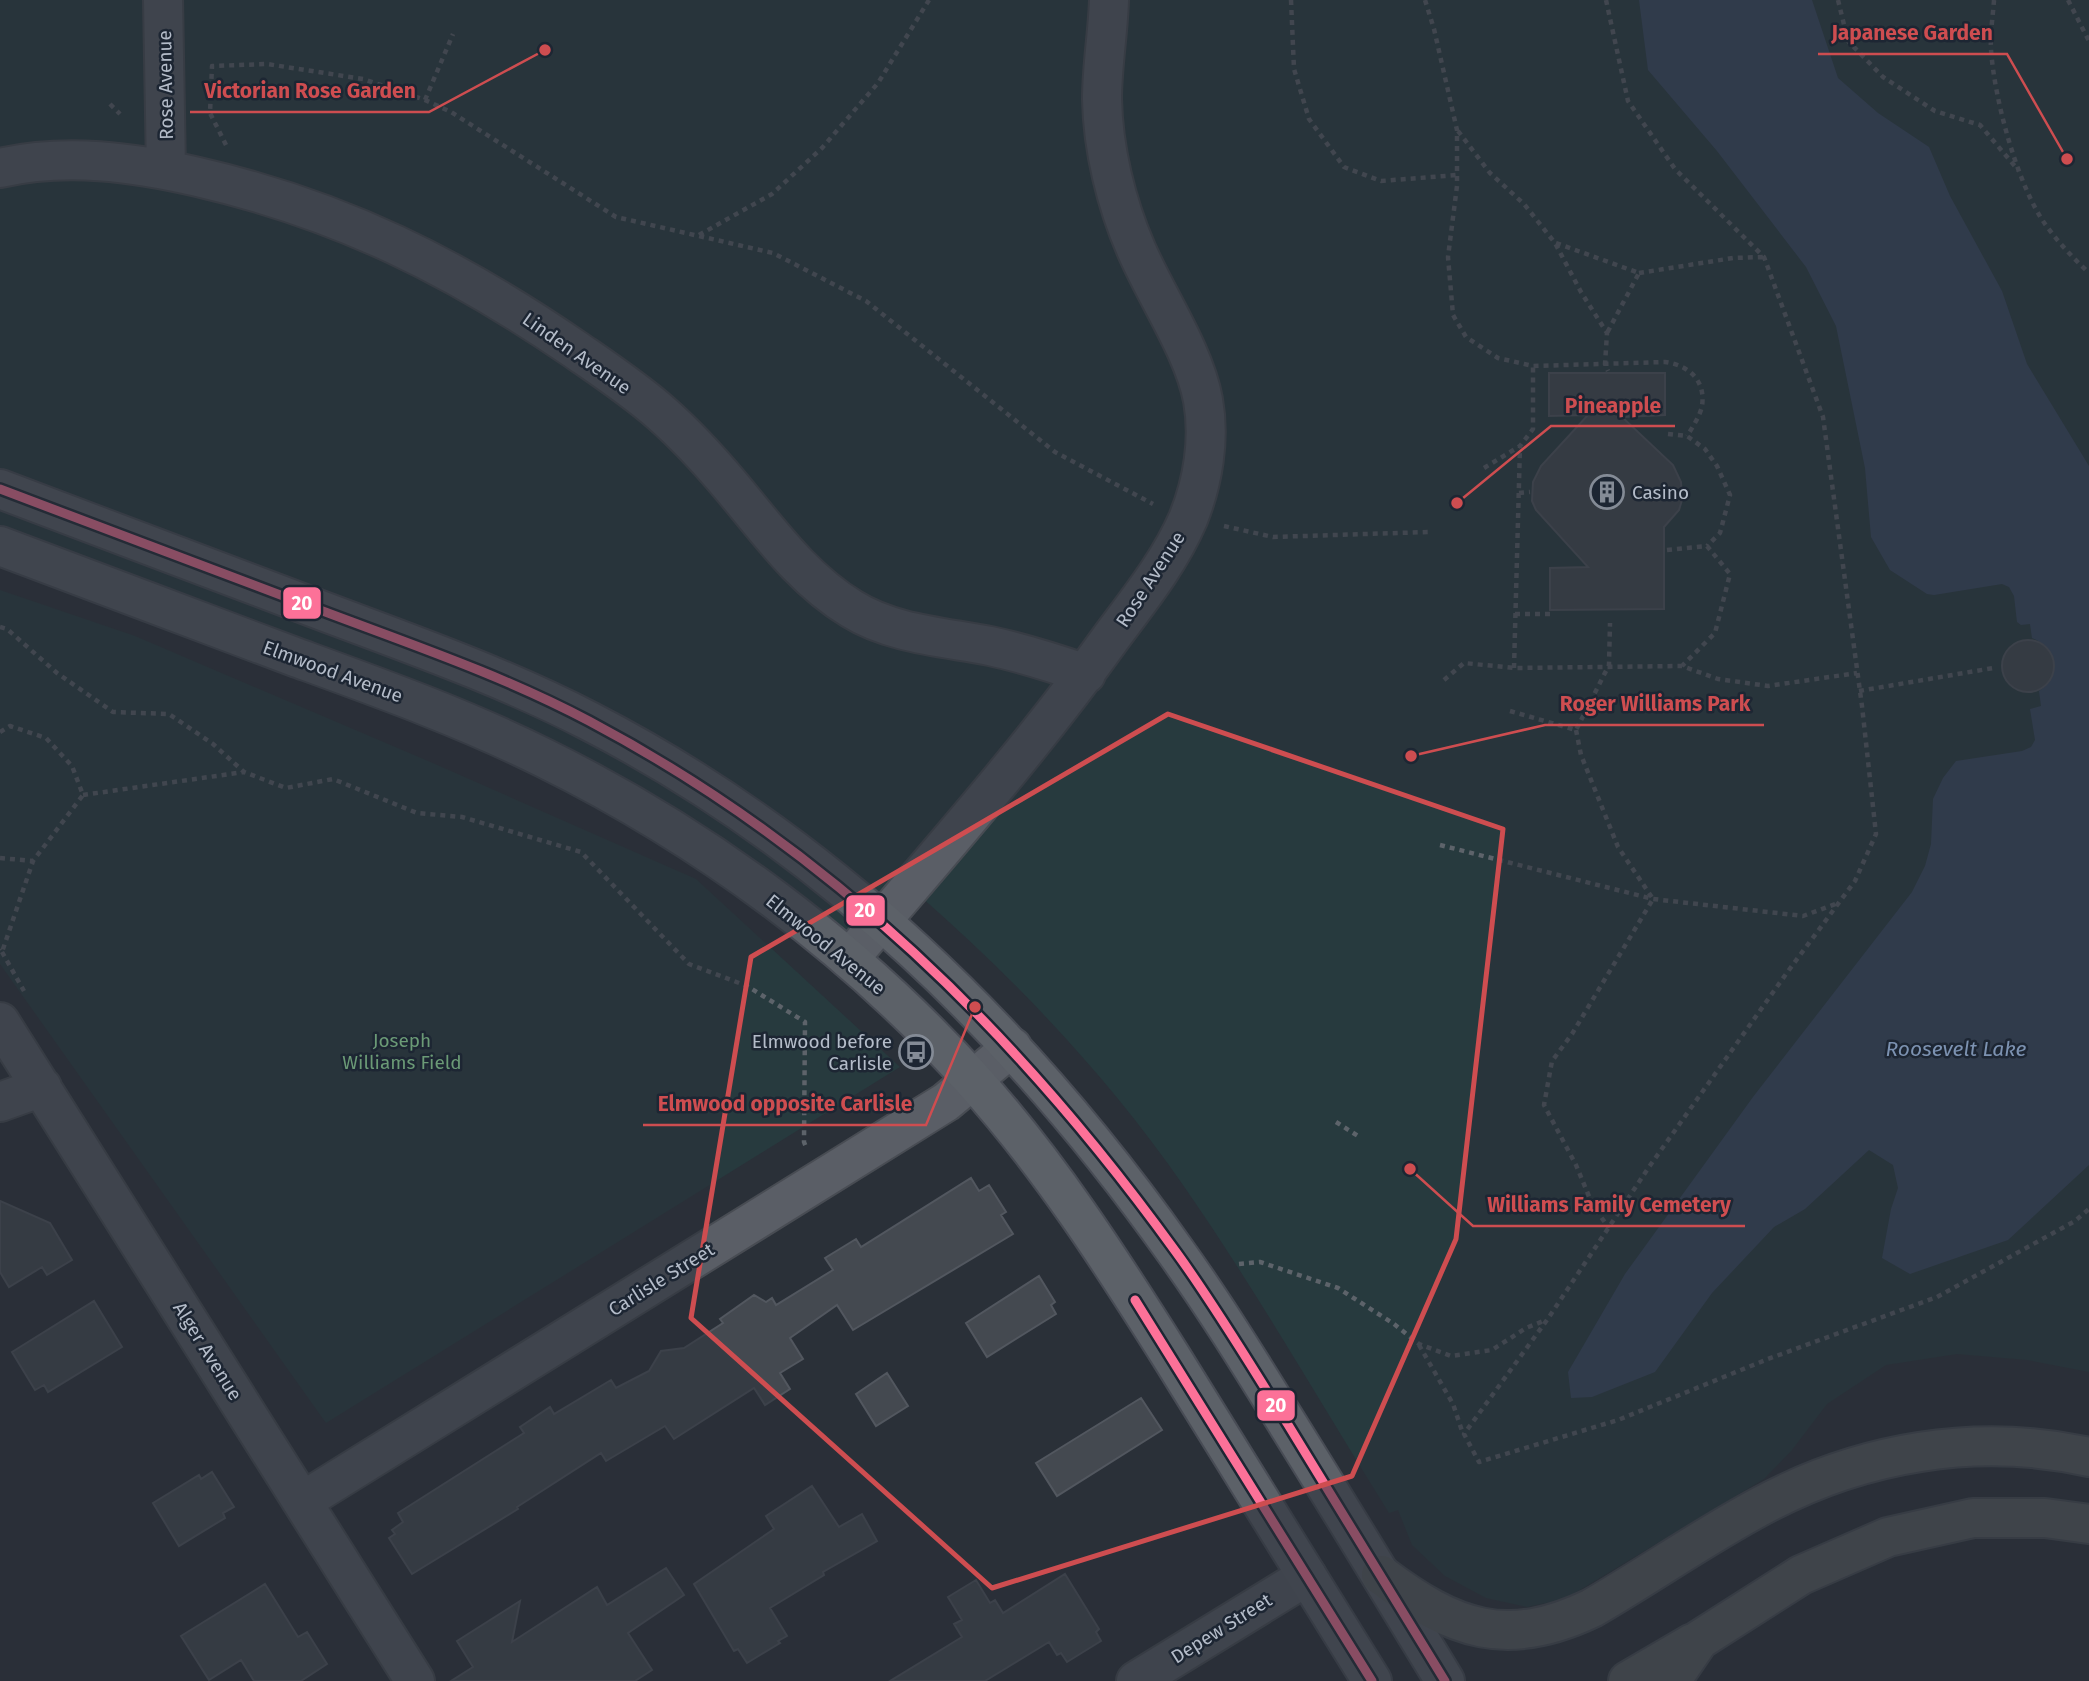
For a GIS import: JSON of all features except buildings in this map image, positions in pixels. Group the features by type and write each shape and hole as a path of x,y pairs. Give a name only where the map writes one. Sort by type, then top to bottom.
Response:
{"highway":[{"path":"1381,1575 1430,1608 1461,1623 1484,1629 1538,1629 1565,1621 1592,1608 1761,1506 1830,1475 1866,1463 1944,1448 1983,1445 2023,1447 2089,1457"},
{"path":"1628,1681 1699,1640 1801,1575 1888,1537 1973,1518 2045,1518 2089,1524"},
{"path":"1671,1681 1699,1640"}],"main road":[{"path":"0,489 465,665 588,720 647,752 758,824 815,865 882,920 965,997 1012,1047 1110,1165 1176,1251 1250,1363 1445,1681"},
{"name":"Elmwood Avenue","path":"0,546 423,704 542,757 613,794 715,857 849,960 919,1024 973,1080 1090,1231 1372,1681"}],"street":[{"name":"Rose Avenue","path":"163,0 166,170"},
{"name":"Rose Avenue","path":"849,960 991,793 1086,674 1168,558 1189,516 1203,461 1206,430 1203,399 1195,371 1135,247 1121,209 1111,168 1102,99 1109,0"},
{"name":"Linden Avenue","path":"0,168 53,160 123,163 166,170 288,201 371,233 443,267 544,328 659,411 715,467 794,563 827,593 855,611 904,629 1021,653 1086,674"},
{"name":"Alger Avenue","path":"0,1022 415,1681"},
{"name":"Carlisle Street","path":"303,1501 946,1102 1012,1047"},
{"path":"0,1102 42,1087"},
{"name":"Depew Street","path":"1136,1681 1307,1576"}],"path":[{"path":"698,236 772,194 822,148 878,83 929,0"},
{"path":"1291,0 1294,69 1309,118 1345,167 1381,181 1458,174"},
{"path":"1425,0 1457,130 1458,174 1448,257 1454,316 1466,337 1498,358 1533,366 1665,362 1679,364 1693,372 1700,388 1702,407 1687,436"},
{"path":"1464,1434 1547,1320 1786,974 1855,881 1876,834 1823,417 1764,257 1675,169 1628,102 1606,0"},
{"path":"1838,0 1848,41 1884,77 1935,111 1980,125 2022,174"},
{"path":"1994,0 1991,48 2010,140 2034,206 2045,224 2089,272"},
{"path":"2068,0 2089,41"},
{"path":"425,100 453,34"},
{"path":"224,153 226,144 210,113 212,66 267,64 363,79 452,112 616,217 773,253 866,300 1055,452 1154,505 1273,537 1428,532"},
{"path":"110,104 120,114"},
{"path":"1457,130 1490,173 1524,204 1555,243 1607,333"},
{"path":"1555,243 1639,273 1733,258 1764,257"},
{"path":"1608,371 1605,364 1607,333 1639,273"},
{"path":"1484,468 1520,446 1533,429 1533,366"},
{"path":"1667,550 1707,546 1720,533 1730,495 1717,466 1705,449 1687,436 1668,434"},
{"path":"1514,668 1520,446"},
{"path":"1518,493 1530,492"},
{"path":"1682,666 1715,633 1730,574 1707,546"},
{"path":"1515,614 1553,614"},
{"path":"1610,623 1609,665 1576,730 1581,755 1618,847 1653,899"},
{"path":"0,627 7,629 57,673 113,712 169,714 213,744 244,772 286,788 334,779 417,813 462,817 581,852 688,964 747,986 805,1022 804,1142 825,1178"},
{"path":"1444,680 1464,663 1514,668 1682,666 1717,679 1768,686 1857,673"},
{"path":"1859,691 1993,668"},
{"path":"1510,711 1576,730"},
{"path":"0,732 10,726 46,738 72,766 83,795"},
{"path":"0,949 2,952 33,861 83,795 244,772"},
{"path":"1440,845 1653,899 1802,916 1839,902"},
{"path":"0,858 33,861"},
{"path":"1609,1228 1593,1206 1576,1165 1544,1105 1552,1061 1573,1034 1653,899"},
{"path":"1336,1122 1358,1136"},
{"path":"1419,1344 1453,1405 1464,1434 1479,1461 1618,1420 1769,1359 1937,1297 2075,1221 2089,1209"},
{"path":"1239,1264 1260,1262 1338,1288 1394,1324 1419,1344 1451,1356 1492,1350 1526,1328 1547,1320"}],"highlighted area":[{"path":"1168,714 1503,829 1456,1239 1352,1476 992,1588 691,1318 751,957"}],"green space":[{"path":"0,0 2089,0 2089,1372 2027,1360 1957,1354 1886,1365 1827,1404 1792,1450 1764,1479 1565,1599 1527,1607 1486,1598 1445,1576 1412,1545 1398,1510 1389,1513 1236,1265 1154,1145 1060,1032 992,962 920,896 859,958 591,772 0,540"},
{"name":"Joseph Williams Field","path":"0,590 135,636 696,879 900,1067 326,1423 0,964"}],"water":[{"name":"Roosevelt Lake","path":"1639,0 1812,0 1838,78 1878,113 1929,147 1950,196 2002,291 2027,364 2089,466 2089,1165 2008,1240 1910,1274 1882,1258 1891,1209 1898,1188 1893,1165 1869,1150 1805,1209 1774,1227 1712,1293 1655,1372 1592,1397 1571,1398 1568,1372 1625,1274 1753,1097 1912,892 1925,866 1931,844 1933,799 1943,778 1956,761 2022,751 2031,747 2035,740 2030,709 2041,706 2039,691 2052,678 2054,670 2052,655 2040,642 2032,638 2030,624 2021,625 2017,622 2014,596 2009,587 2002,584 1927,594 1890,570 1871,537 1865,468 1836,326 1806,267 1717,151 1648,70"}],"transit line":[{"name":"20","path":"0,489 427,650 558,705 677,771 760,827 839,887 913,952 984,1021 1051,1094 1115,1172 1176,1252 1219,1315 1445,1681"},
{"name":"20","path":"1135,1300 1372,1681"}],"place":[{"name":"Victorian Rose Garden","path":"545,50"},
{"name":"Japanese Garden","path":"2067,159"},
{"name":"Casino","path":"1607,492"},
{"name":"Pineapple","path":"1457,503"},
{"name":"Roger Williams Park","path":"1411,756"},
{"name":"Elmwood opposite Carlisle","path":"975,1007"},
{"name":"Elmwood before Carlisle","path":"916,1052"},
{"name":"Williams Family Cemetery","path":"1410,1169"}]}
